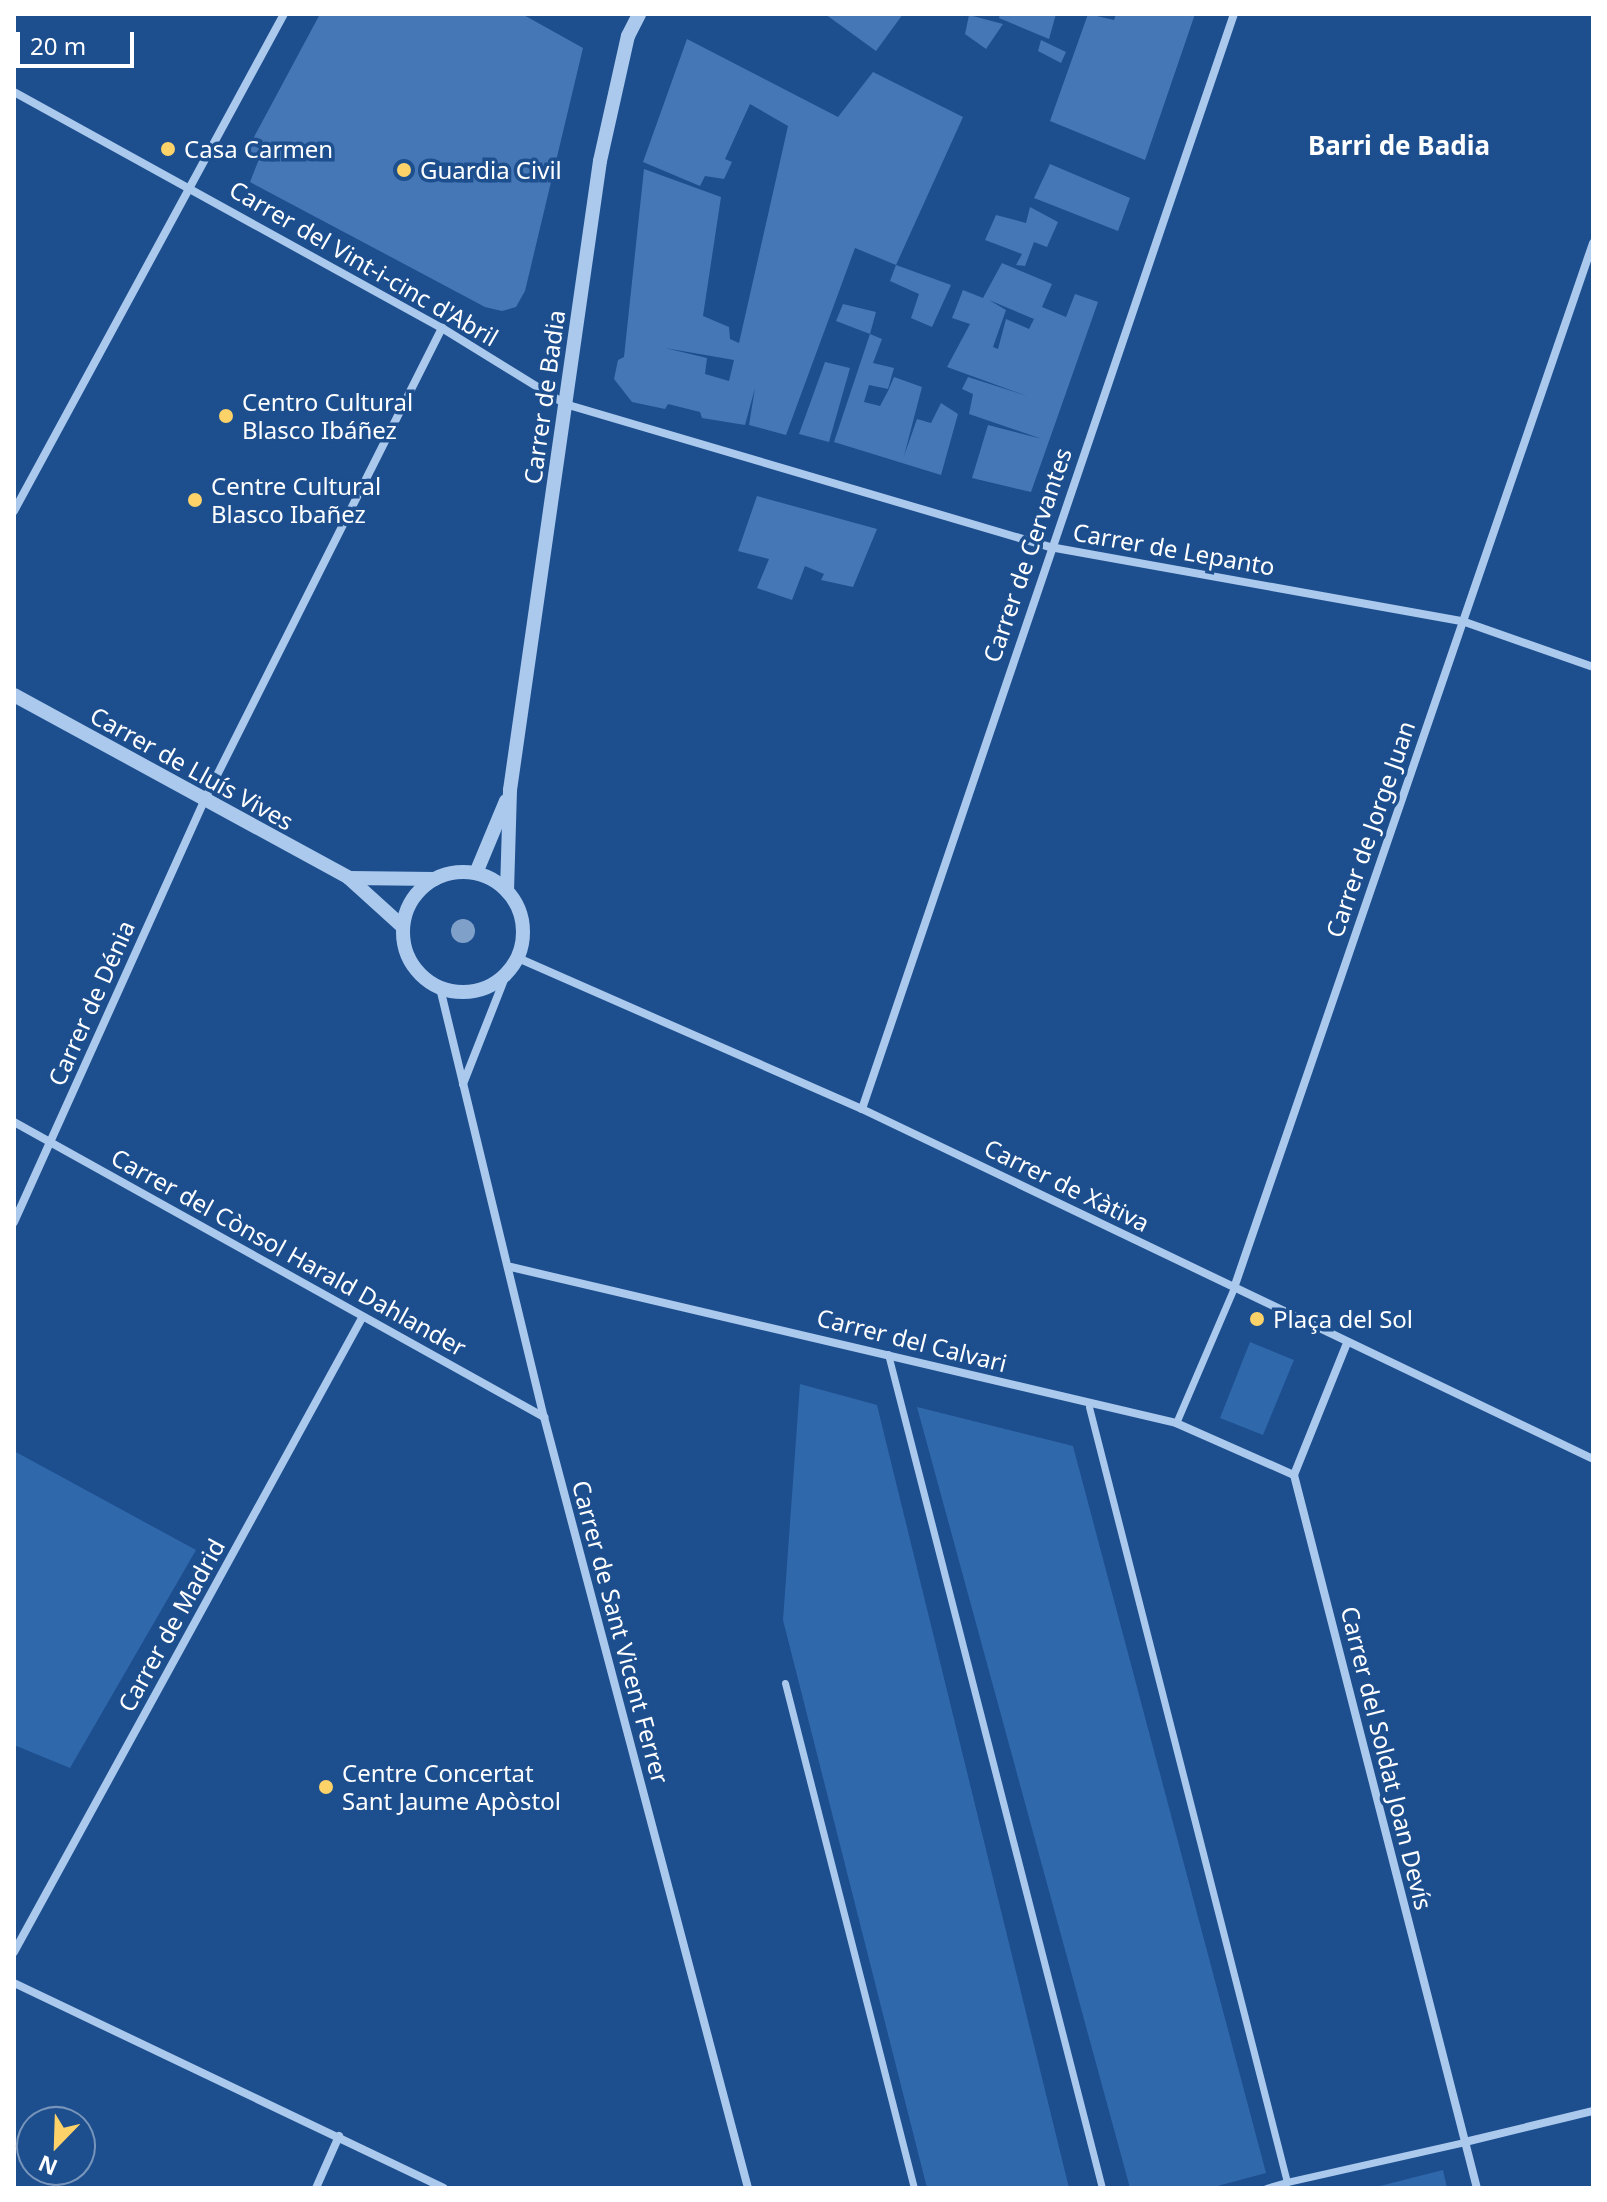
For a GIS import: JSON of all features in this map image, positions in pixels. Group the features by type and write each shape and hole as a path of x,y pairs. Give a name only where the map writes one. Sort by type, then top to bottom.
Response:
{"street":[{"path":"14,511 188,185 284,14"},
{"name":"Carrer de Badia","path":"507,891 510,790 600,161 628,36 639,14"},
{"name":"Carrer de Cervantes","path":"862,1109 1050,547 1234,14"},
{"name":"Carrer del Vint-i-cinc d'Abril","path":"14,92 188,185 442,328 565,404"},
{"name":"Carrer de Jorge Juan","path":"1176,1423 1234,1288 1593,243"},
{"name":"Carrer de Dénia","path":"14,1222 204,801 442,328"},
{"name":"Carrer de Lepanto","path":"565,404 1050,547 1462,621 1593,667"},
{"name":"Carrer de Lluís Vives","path":"14,695 349,878 403,927"},
{"name":"Carrer de Badia","path":"476,873 510,790"},
{"path":"463,1085 506,975 518,958 523,922 507,891 476,873 435,879 419,891 403,927 411,964 440,988 475,992 506,975"},
{"name":"Carrer de Lluís Vives","path":"349,878 435,879"},
{"name":"Carrer de Xàtiva","path":"518,958 862,1109 1593,1459"},
{"name":"Carrer de Sant Vicent Ferrer","path":"440,988 511,1267 544,1417 748,2188"},
{"name":"Carrer del Cònsol Harald Dahlander","path":"14,1122 544,1417"},
{"name":"Carrer del Calvari","path":"511,1267 887,1352 1089,1407 1176,1423 1294,1475"},
{"name":"Carrer de Madrid","path":"14,1952 362,1318"},
{"path":"1294,1475 1347,1343"},
{"path":"887,1352 1102,2188"},
{"path":"1089,1407 1287,2182"},
{"name":"Carrer del Soldat Joan Devís","path":"1294,1475 1477,2188"},
{"path":"785,1683 914,2188"},
{"path":"14,1983 444,2188"},
{"path":"1266,2188 1593,2111"},
{"path":"316,2188 339,2136"}],"shaded area":[{"path":"1250,1342 1294,1360 1263,1435 1220,1418"},
{"path":"800,1384 877,1405 1069,2188 927,2188 783,1620"},
{"path":"917,1407 1073,1446 1266,2173 1210,2188 1130,2188"},
{"path":"14,1451 196,1550 70,1768 14,1745"},
{"path":"1443,2170 1447,2188 1372,2188"}],"building":[{"name":"Guardia Civil","path":"320,14 522,14 583,48 525,291 516,307 502,311 485,307 250,182 259,159 246,152"},
{"path":"825,14 903,14 876,51"},
{"path":"1000,14 1056,14 1049,39 999,18"},
{"path":"1088,14 1114,20 1116,14 1195,14 1145,160 1050,121"},
{"path":"969,15 1003,24 986,49 965,34"},
{"path":"687,39 838,117 873,72 963,117 896,265 855,248 786,435 749,425 755,388 745,425 702,418 700,412 668,404 665,409 632,402 614,379 618,360 624,357 644,169 721,197 703,316 729,327 730,339 739,343 788,126 750,104 725,159 732,162 724,179 705,176 700,186 643,162","holes":["665,348 734,360 729,381 705,374 707,358"]},
{"path":"1041,40 1066,52 1061,63 1038,51"},
{"path":"1050,164 1130,198 1118,231 1034,198"},
{"path":"1030,207 1058,222 1047,247 1034,242 1025,266 1016,265 1022,254 985,240 996,215 1026,223"},
{"path":"1002,263 1052,284 1042,307 1066,317 1075,294 1098,302 1031,492 972,478 988,425 1042,439 969,414 973,394 962,389 968,377 1027,396 947,367 977,311 970,324 952,318 963,290 983,298","holes":["989,300 1034,319 1029,329 1006,319 998,349 993,347 1006,310"]},
{"path":"896,265 951,285 932,327 911,318 919,294 890,281"},
{"path":"843,304 876,312 870,334 836,321"},
{"path":"870,334 882,339 873,363 894,368 888,389 869,385 864,402 880,406 894,377 922,387 904,456 917,419 931,423 941,403 958,414 941,475 834,442"},
{"path":"825,362 850,368 829,442 799,434"},
{"path":"757,496 877,529 853,587 821,580 824,574 805,566 792,600 757,588 769,559 738,551"}],"place":[{"name":"Casa Carmen","path":"168,149"},
{"name":"Guardia Civil","path":"404,170"},
{"name":"Centro Cultural Blasco Ibáñez","path":"226,416"},
{"name":"Centre Cultural Blasco Ibañez","path":"195,500"},
{"name":"Plaça del Sol","path":"1257,1319"},
{"name":"Centre Concertat Sant Jaume Apòstol","path":"326,1787"}],"district":[{"name":"Barri de Badia","path":"1399,146"}]}
